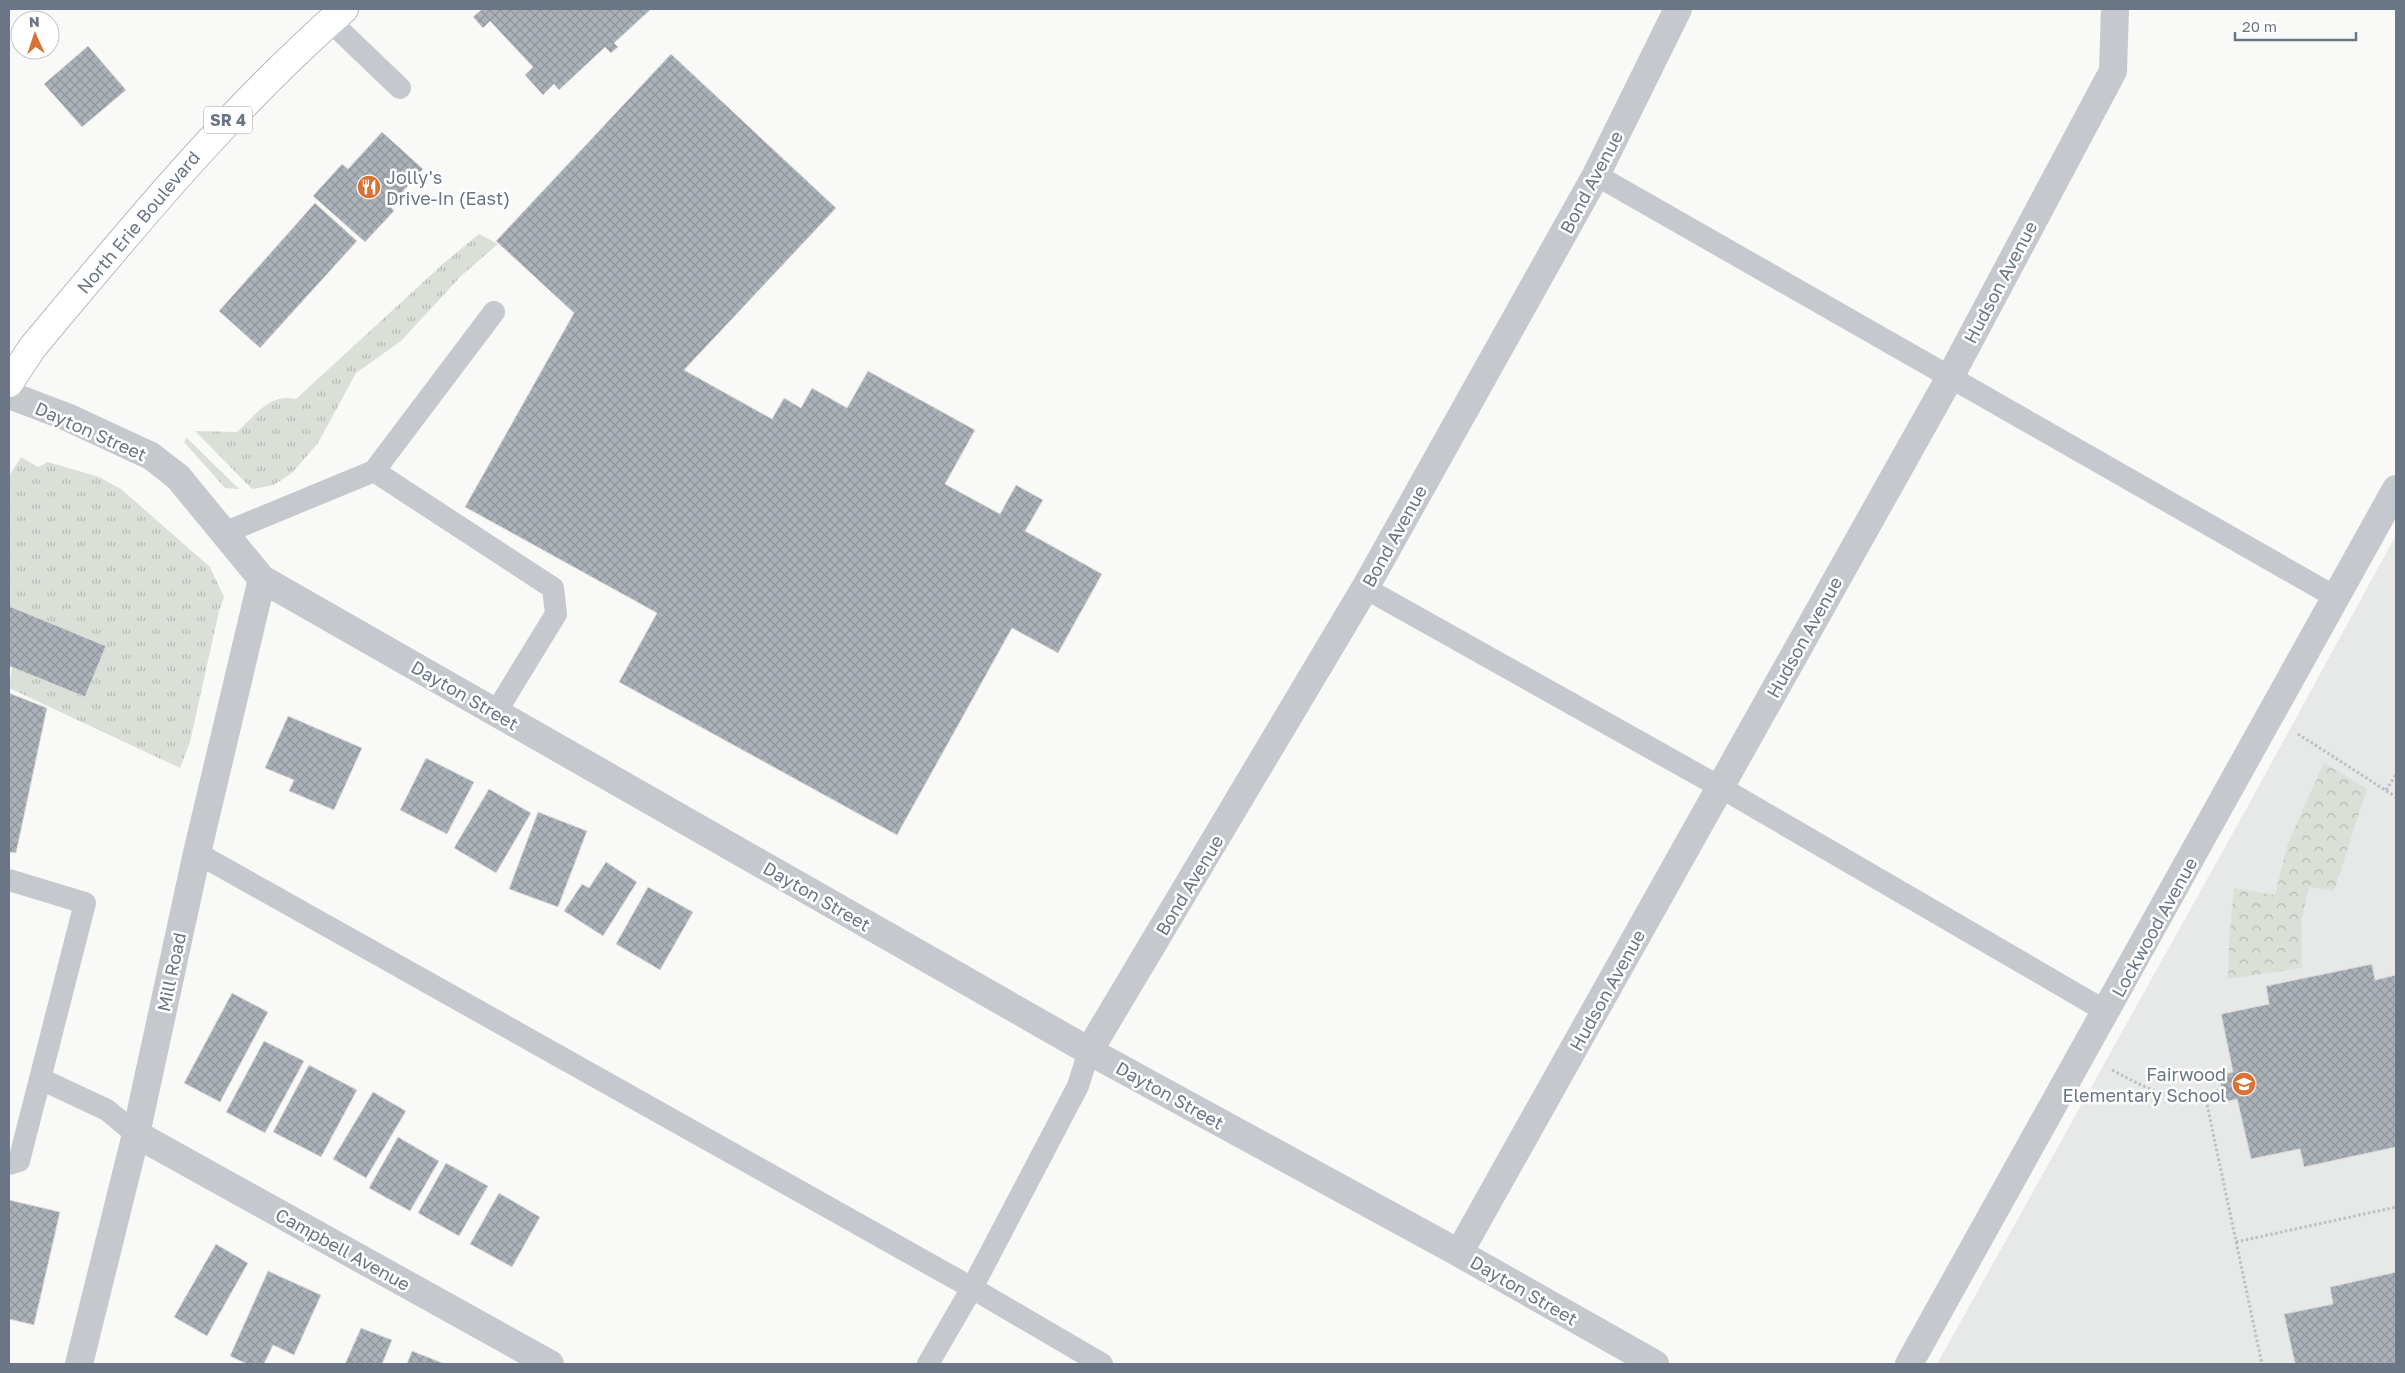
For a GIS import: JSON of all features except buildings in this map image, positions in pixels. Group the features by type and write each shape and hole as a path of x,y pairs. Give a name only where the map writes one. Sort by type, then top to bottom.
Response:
{"highway":[{"name":"North Erie Boulevard","path":"9,383 32,348 200,149 291,55 337,15"}],"street":[{"name":"Bond Avenue","path":"1089,1051 1365,588 1596,175 1678,9"},
{"name":"Hudson Avenue","path":"1459,1253 1949,379 2113,71 2115,9"},
{"name":"Dayton Street","path":"9,395 67,417 150,456 178,478 262,579 1089,1051 1459,1253 1655,1364"},
{"name":"Lockwood Avenue","path":"1909,1364 2107,1012 2396,489"},
{"name":"Mill Road","path":"79,1364 136,1134 197,852 262,579"},
{"name":"Campbell Avenue","path":"136,1134 550,1364"}],"lane":[{"path":"337,15 400,88"},
{"path":"1596,175 1949,379 2336,598"},
{"path":"224,533 374,470 494,312"},
{"path":"374,470 553,588 556,614 496,712"},
{"path":"1365,588 1720,788 2107,1012"},
{"path":"197,852 972,1288 1102,1364"},
{"path":"9,880 85,903 19,1160 9,1164"},
{"path":"928,1364 972,1288 1078,1086 1089,1051"},
{"path":"41,1079 106,1110 136,1134"}],"path":[{"path":"2296,732 2396,797"},
{"path":"2386,790 2396,775"},
{"path":"2110,1068 2156,1093 2178,1097 2205,1095 2222,1090"},
{"path":"2205,1095 2262,1364"},
{"path":"2236,1242 2396,1208"}],"shaded area":[{"name":"Fairwood Elementary School","path":"2396,535 2396,1364 1937,1364 2249,804"}],"green space":[{"path":"479,234 498,244 461,276 401,341 356,373 318,443 292,473 274,485 252,489 195,431 237,432 270,402 286,398 296,399 444,263"},
{"path":"187,438 239,489 225,488 184,442"},
{"path":"21,457 38,467 48,462 99,477 121,489 210,567 224,597 219,611 190,742 180,768 9,688 12,667 85,697 105,646 9,606 9,476"},
{"path":"2324,763 2367,789 2334,891 2309,887 2301,922 2302,968 2228,979 2229,940 2234,888 2275,895 2288,843"}],"place":[{"name":"Jolly's Drive-In (East)","path":"369,187"},
{"name":"Fairwood Elementary School","path":"2244,1084"}]}
